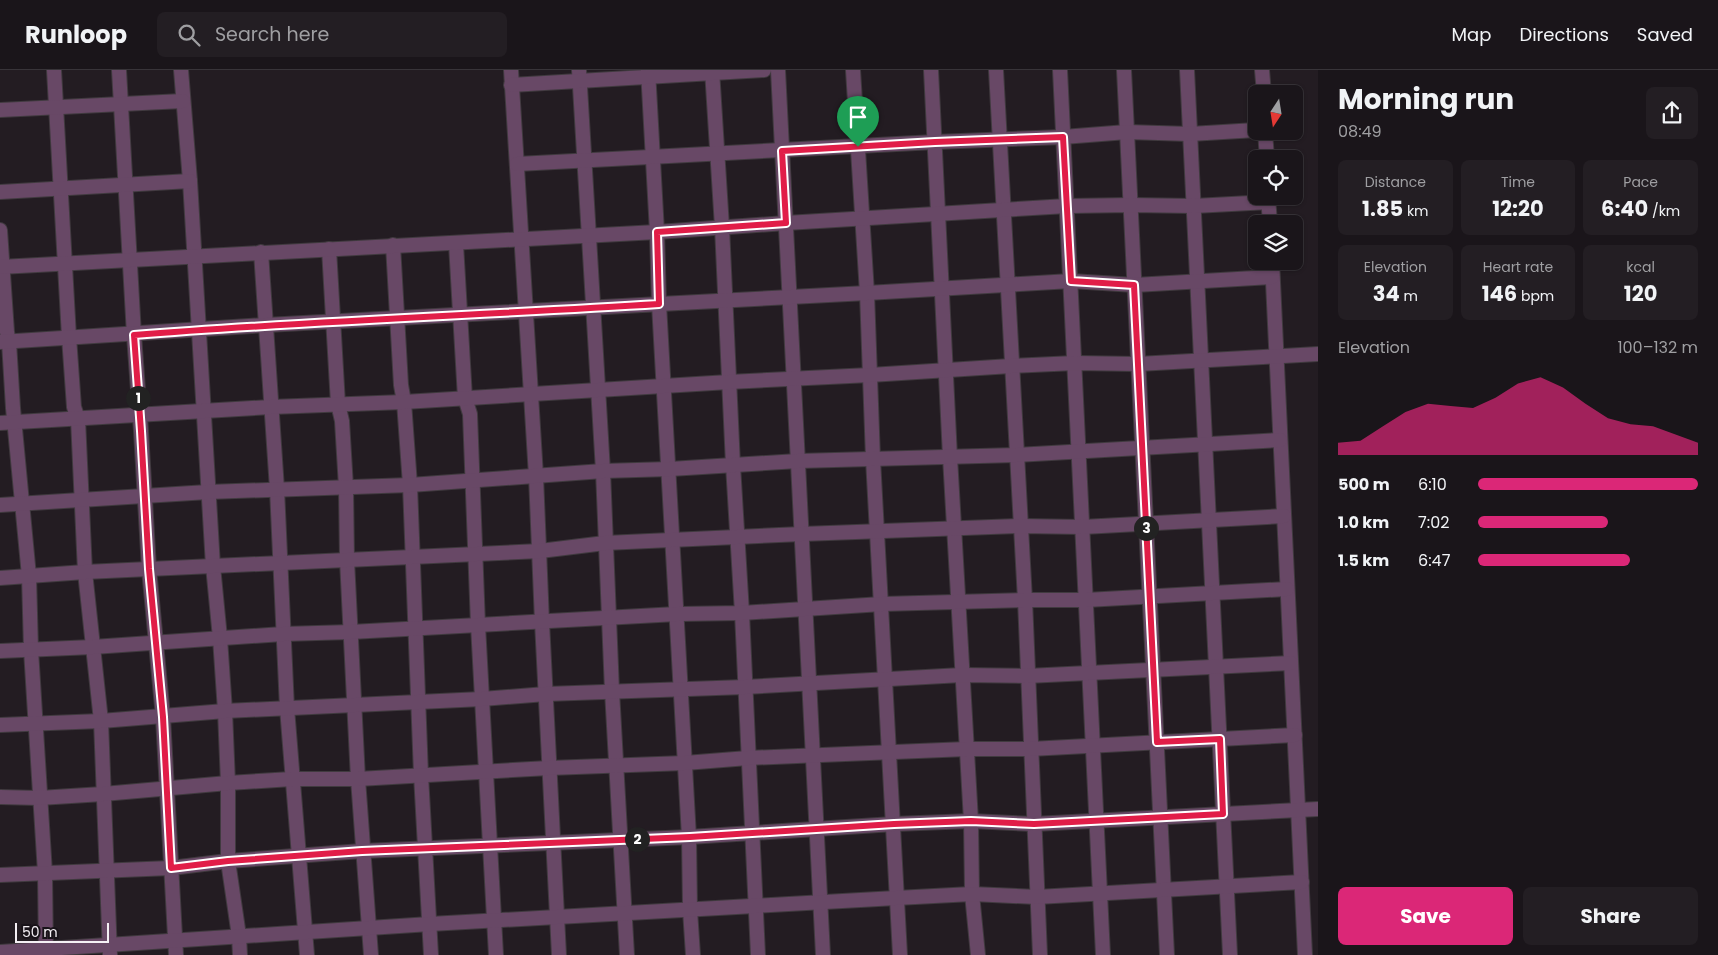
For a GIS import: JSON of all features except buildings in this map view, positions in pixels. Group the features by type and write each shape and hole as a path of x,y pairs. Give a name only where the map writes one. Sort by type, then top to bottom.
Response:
{"street":[{"path":"54,70 69,337 74,407 78,419 85,572 101,722 110,950"},
{"path":"119,70 149,569 163,717 176,955"},
{"path":"182,70 202,410 205,426 213,566 225,711 228,783 228,861 240,955"},
{"path":"511,70 536,476 559,955"},
{"path":"511,85 580,75 764,70"},
{"path":"778,70 823,955"},
{"path":"853,70 867,294 873,459 900,955"},
{"path":"931,70 950,457 971,821 972,894 978,955"},
{"path":"996,70 1025,600 1040,955"},
{"path":"1060,70 1103,955"},
{"path":"1124,70 1167,955"},
{"path":"1187,70 1230,955"},
{"path":"1262,70 1263,85"},
{"path":"712,72 722,227 758,955"},
{"path":"649,73 659,304 690,837 690,910 694,955"},
{"path":"580,75 603,471 612,691 627,955"},
{"path":"0,110 183,102"},
{"path":"517,164 1063,137 1127,132 1190,134 1248,130"},
{"path":"0,192 190,181"},
{"path":"1,267 261,252 456,244 1067,206 1194,206 1248,201"},
{"path":"0,230 1,267 7,332 5,342 16,423 29,576 31,650 44,873 46,952"},
{"path":"456,244 465,398 470,414 478,625 496,955"},
{"path":"393,246 414,557 421,775 432,955"},
{"path":"329,249 332,322 338,404 342,421 346,487 347,560 358,778 371,955"},
{"path":"261,252 277,489 287,708 307,955"},
{"path":"1272,270 1302,882 1305,955 1301,955"},
{"path":"5,342 266,325 397,320 1071,281 1134,285 1272,277"},
{"path":"0,423 202,410 404,402 1011,366 1075,363 1138,364 1318,354"},
{"path":"0,505 208,492 410,485 603,471 798,461 1016,455 1280,440"},
{"path":"0,578 85,572 540,551 605,543 877,530 1020,526 1083,527 1284,516"},
{"path":"0,650 93,647 283,634 415,629 677,614 742,613 882,604 1086,600 1287,589"},
{"path":"0,725 101,722 225,711 482,700 546,694 745,687 962,675 1027,676 1291,663"},
{"path":"0,797 39,798 292,779 358,778 890,752 1030,749 1295,735"},
{"path":"0,875 171,868 228,861 362,851 690,837 894,824 971,821 1034,824 1318,808"},
{"path":"0,952 110,950 175,940 306,933 370,927 821,902 972,894 1037,897 1302,882"}],"route":[{"path":"1063,137 1071,281 1134,285 1157,742 1220,739 1223,814 1034,824 971,821 894,824 690,837 362,851 228,861 171,868 163,717 149,569 134,335 266,325 397,320 659,304 657,232 786,223 782,151 858,147 1063,137"}]}
